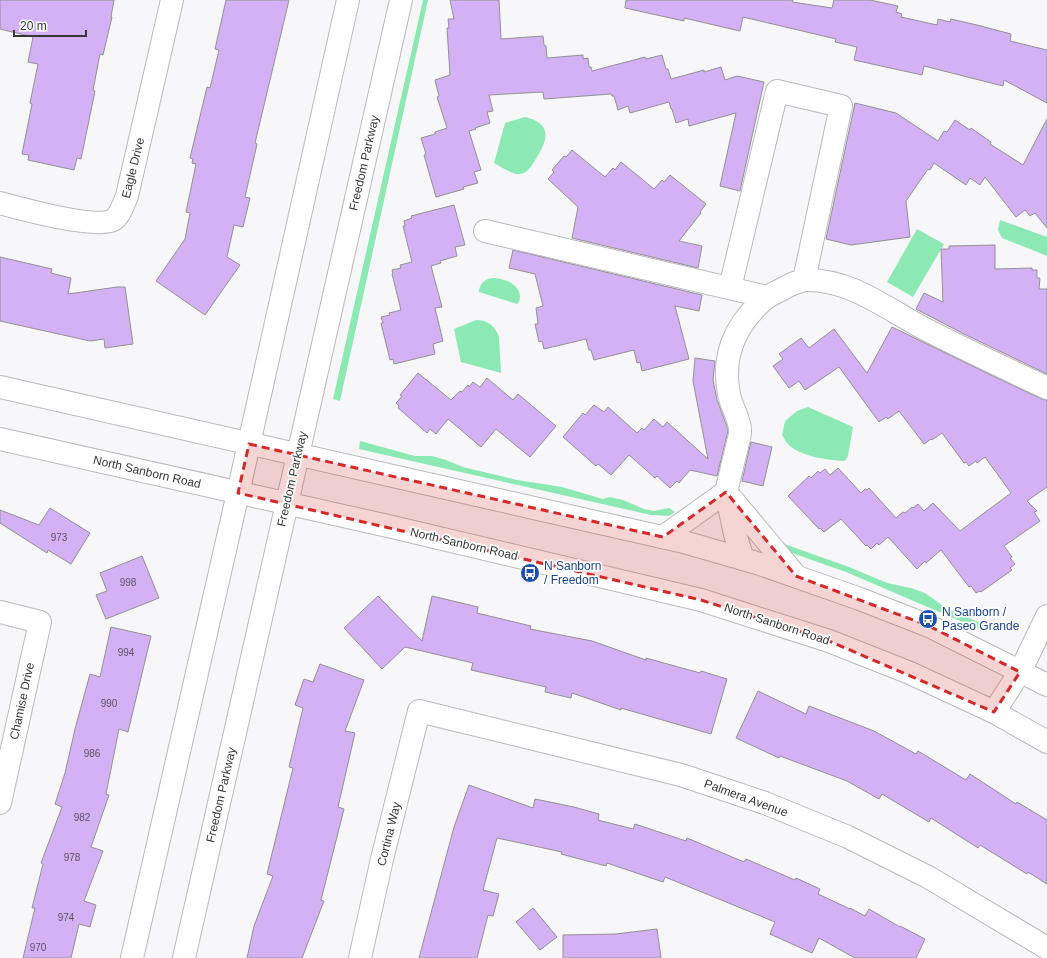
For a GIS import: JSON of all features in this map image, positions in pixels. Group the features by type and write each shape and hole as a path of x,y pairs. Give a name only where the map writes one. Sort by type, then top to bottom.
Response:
{"main road":[{"name":"Eagle Drive","path":"0,203 81,221 103,223 114,219 122,209 127,196 172,0"},
{"path":"132,958 348,0"},
{"name":"Freedom Parkway","path":"184,958 401,0"},
{"path":"730,288 777,91 841,106 804,280"},
{"path":"485,230 767,297"},
{"path":"743,559 735,534 726,492 741,431 729,396 726,378 728,360 733,341 741,324 767,297 792,284 804,280 822,280 847,287 939,337 1047,388"},
{"path":"0,387 663,537 743,559 860,599 929,626 1047,685"},
{"name":"North Sanborn Road","path":"0,439 403,529 702,600 829,641 910,673 994,712 1047,742"},
{"path":"663,537 726,492"},
{"path":"726,492 796,576"},
{"name":"Chamise Drive","path":"0,612 40,622 0,803"},
{"path":"994,712 1020,672 1047,616"},
{"name":"Palmera Avenue","path":"419,711 681,775 765,803 848,837 928,877 1047,948"},
{"name":"Cortina Way","path":"360,958 382,859 419,711"}],"highlighted area":[{"path":"249,444 663,537 726,492 796,576 929,626 1020,672 994,712 829,641 701,600 238,493"}],"green space":[{"path":"423,0 428,0 340,401 333,399"},
{"path":"525,117 540,123 545,132 545,138 541,150 530,167 526,172 517,174 510,172 494,163 505,123"},
{"path":"1000,220 1047,237 1047,256 1002,238 998,230"},
{"path":"917,229 944,244 913,297 887,282"},
{"path":"494,278 509,282 517,288 520,296 517,304 479,292 480,286 484,282 488,279"},
{"path":"476,320 484,321 490,324 499,337 501,373 461,362 454,329"},
{"path":"808,407 853,427 848,456 845,461 822,459 806,455 792,448 786,442 782,435 785,421 797,411"},
{"path":"360,441 415,456 432,456 463,467 517,480 562,487 603,499 610,497 623,500 644,509 654,511 669,508 675,512 669,516 651,515 359,449"},
{"path":"776,541 849,567 887,583 911,588 925,593 946,608 985,625 986,632 846,572 789,552"}],"building":[{"path":"0,0 114,0 112,17 103,55 100,54 93,90 95,91 81,159 77,158 74,170 28,160 29,155 22,154 38,64 28,62 33,37 0,29"},
{"path":"226,0 289,0 255,143 257,144 245,197 250,198 243,227 234,225 227,257 240,265 205,315 156,281 185,239 190,213 186,212 196,164 192,163 193,159 190,158 207,87 210,88 219,50 215,49"},
{"path":"450,0 499,0 501,39 543,36 547,58 583,55 583,59 588,58 589,67 591,67 592,71 645,57 646,59 662,55 671,79 721,67 725,80 737,76 764,82 740,191 720,186 736,113 689,126 688,119 676,123 669,102 630,113 628,106 618,110 614,96 611,94 544,99 543,92 489,95 493,111 487,112 490,123 469,131 481,170 474,172 478,183 463,187 464,189 436,197 424,155 426,154 421,138 435,134 435,132 447,128 437,97 439,96 435,80 450,75 447,28 449,28 448,19 454,19"},
{"path":"626,0 793,0 792,2 832,8 834,0 870,0 898,6 896,12 902,14 901,17 937,25 938,19 950,22 951,19 977,25 1011,34 1010,41 1047,50 1047,103 1004,80 1003,86 924,66 922,75 854,60 857,47 835,42 836,39 743,17 740,31 684,18 684,21 625,8"},
{"path":"855,103 896,113 938,141 944,131 947,132 955,120 970,130 971,128 991,142 990,144 1023,165 1047,119 1047,228 1035,213 1030,216 1025,210 1016,217 985,177 980,185 970,178 966,185 934,163 930,170 928,169 906,201 910,237 851,245 826,239"},
{"path":"572,150 605,177 613,168 615,170 621,162 654,189 662,180 664,182 670,175 706,204 700,212 701,213 679,241 702,246 698,268 572,238 578,207 548,179 554,172 552,170 564,156 566,157"},
{"path":"454,205 465,245 455,247 457,256 440,261 441,263 431,266 442,307 435,308 443,341 433,344 435,354 394,364 393,359 390,360 381,323 383,323 381,317 401,310 392,270 401,268 400,265 412,262 403,226 405,226 404,221 412,218 411,216"},
{"path":"995,245 995,269 1032,268 1032,270 1037,270 1037,278 1040,278 1039,289 1047,289 1047,374 916,309 924,293 943,302 941,249 949,249 949,246"},
{"path":"513,250 702,295 699,311 675,306 689,359 642,371 640,362 637,363 634,350 594,360 586,339 544,349 542,341 539,342 535,324 538,324 536,308 543,306 535,274 509,268"},
{"path":"0,257 52,269 51,273 71,278 68,294 125,287 133,344 105,348 104,339 90,341 0,321"},
{"path":"892,327 997,378 1047,400 1047,487 1027,501 1037,511 1034,512 1040,521 1004,546 1015,564 1010,568 1012,570 981,592 976,593 971,586 969,587 941,550 926,563 925,561 917,569 888,537 879,545 877,543 871,549 867,545 866,546 841,519 824,532 820,528 819,529 788,496 809,476 811,478 818,471 820,473 825,469 830,475 838,468 861,493 865,489 867,490 869,488 896,518 903,512 905,513 918,504 924,511 933,503 960,531 1011,493 985,457 977,463 976,461 969,466 966,462 964,463 942,433 924,444 899,411 888,419 886,417 879,422 839,367 805,390 799,381 789,388 773,366 783,359 779,354 801,338 809,348 834,329 867,373"},
{"path":"695,358 715,361 713,380 717,400 728,431 717,476 690,470 679,483 677,481 670,488 657,476 655,478 629,455 611,475 598,464 596,466 563,437 583,413 585,415 594,405 604,412 608,407 637,433 642,428 644,430 654,419 663,427 667,422 708,459 693,381"},
{"path":"418,373 451,400 460,391 462,392 468,385 469,387 473,382 480,387 487,378 513,400 518,394 556,426 530,457 496,429 481,447 448,419 436,434 430,429 427,433 398,408 399,406 396,403 402,396 400,395"},
{"path":"751,442 772,447 763,486 742,481"},
{"path":"50,508 90,533 71,564 48,550 47,553 0,523 0,510 39,525"},
{"path":"142,556 159,598 106,619 96,595 107,591 100,573"},
{"path":"378,596 422,641 432,596 478,607 477,613 531,626 530,629 592,641 646,660 646,658 700,673 701,671 727,679 711,734 621,708 621,710 572,693 571,698 545,692 546,687 471,670 473,663 405,647 382,669 344,628"},
{"path":"111,627 151,636 128,732 119,729 106,794 109,795 91,847 103,851 84,901 96,905 90,927 79,924 71,958 23,958 35,908 32,908 43,864 41,863 62,807 55,804 65,773 90,674 100,677"},
{"path":"320,664 364,680 345,731 355,733 338,807 344,809 321,900 324,901 302,958 247,958 254,926 273,876 267,874 293,768 289,767 303,708 295,705 304,679 313,682"},
{"path":"758,691 806,714 809,706 874,731 916,754 918,751 966,780 970,774 1016,804 1017,802 1047,820 1047,884 1028,872 1027,874 980,845 978,848 931,818 929,822 882,794 879,799 847,781 780,756 779,758 736,738"},
{"path":"469,785 533,808 535,799 599,814 598,820 633,829 635,824 686,841 687,838 744,862 746,859 795,880 796,878 820,889 818,894 865,916 869,909 900,927 925,939 916,958 855,958 819,938 812,953 770,934 775,922 665,877 663,882 607,863 606,866 561,854 562,852 497,838 483,890 499,894 493,916 488,915 477,958 419,958 454,827"},
{"path":"533,908 557,937 540,950 516,922"},
{"path":"657,929 661,958 563,958 563,935 616,934"}],"place":[{"name":"N Sanborn / Freedom","path":"530,573"},
{"name":"N Sanborn / Paseo Grande","path":"928,619"}]}
